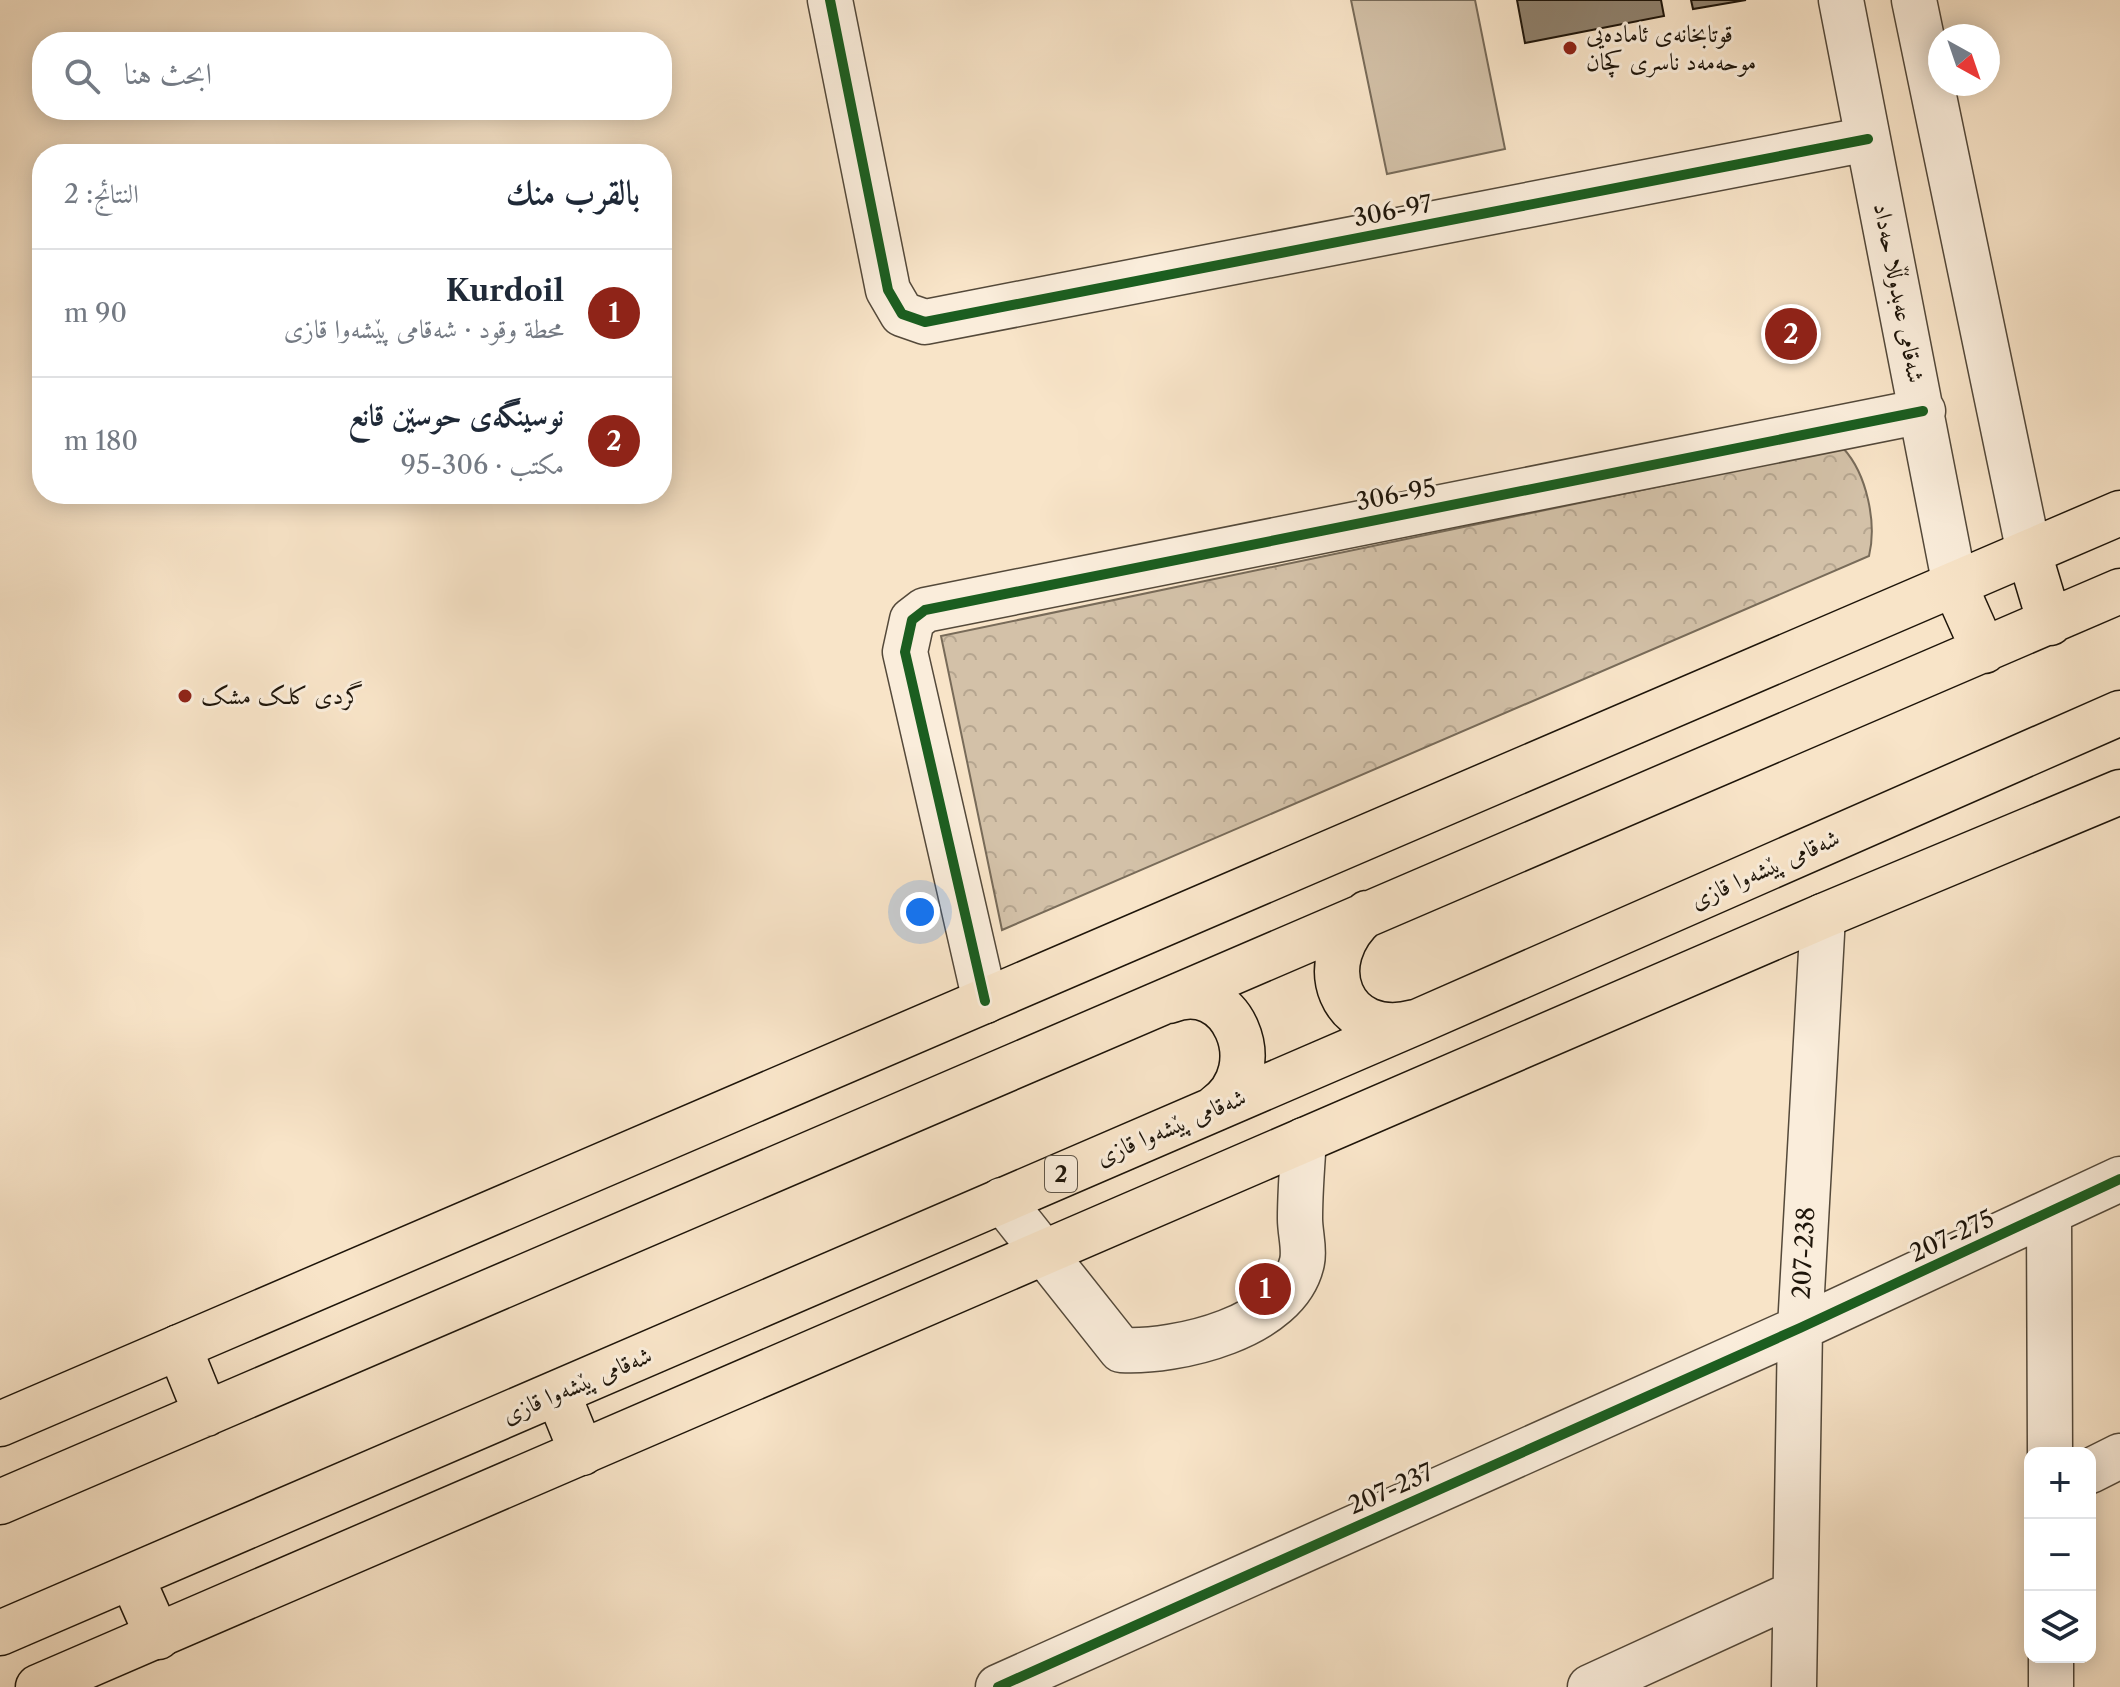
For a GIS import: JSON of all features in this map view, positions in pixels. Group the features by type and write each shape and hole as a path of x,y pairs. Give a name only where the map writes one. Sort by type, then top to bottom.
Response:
{"main road":[{"path":"0,1424 2120,513"},
{"path":"2029,553 2050,623"},
{"path":"1955,586 1984,651"},
{"path":"0,1502 2120,591"},
{"name":"شەقامی پێشەوا قازی","path":"0,1633 2118,718"},
{"path":"38,1687 1823,916 2120,792"},
{"path":"1367,913 1351,927 1337,953 1336,973 1341,991 1359,1014 1377,1023 1396,1025 1419,1021"},
{"path":"1169,1001 1195,998 1213,1005 1229,1016 1239,1032 1244,1060 1240,1079 1230,1095 1216,1107"},
{"path":"179,1347 206,1414"},
{"path":"558,1394 582,1453"},
{"path":"132,1578 158,1637"}],"street":[{"name":"306-97","path":"830,0 888,290 902,314 925,322 1868,139"},
{"name":"شەقامی عەبدوڵڵا حەداد","path":"1841,0 1955,586"},
{"path":"1914,0 2029,553"},
{"name":"306-95","path":"985,1001 905,652 912,620 925,610 1923,411"},
{"name":"207-238","path":"1794,1687 1800,1328 1823,916"},
{"path":"1002,1200 1121,1350 1154,1352 1185,1347 1255,1318 1283,1297 1302,1263 1304,1140"},
{"name":"207-275","path":"1800,1328 2120,1179"},
{"path":"2049,1214 2050,1447"},
{"name":"207-237","path":"998,1687 1800,1328"},
{"path":"2096,1468 2120,1456"},
{"path":"1590,1687 1795,1593"},
{"path":"2051,1663 2051,1687"}],"green space":[{"path":"1351,0 1475,0 1505,149 1387,174"},
{"path":"1843,448 1858,471 1868,499 1872,529 1869,556 1002,930 941,636"}],"building":[{"path":"1517,0 1661,0 1664,16 1525,43"},
{"path":"1517,0 1661,0 1664,16 1525,43"},
{"path":"1691,0 1746,0 1693,9"}],"cycle path":[{"path":"830,0 888,290 902,314 925,322 1868,139"},
{"path":"985,1001 905,652 912,620 925,610 1923,411"},
{"path":"998,1687 1800,1328 2120,1179"}],"place":[{"name":"قوتابخانەی ئامادەیی موحەمەد ناسری کچان","path":"1570,48"},
{"name":"نوسینگەی حوسێن قانع","path":"1791,334"},
{"name":"گردی کلک مشک","path":"185,696"},
{"name":"Kurdoil","path":"1265,1289"}]}
